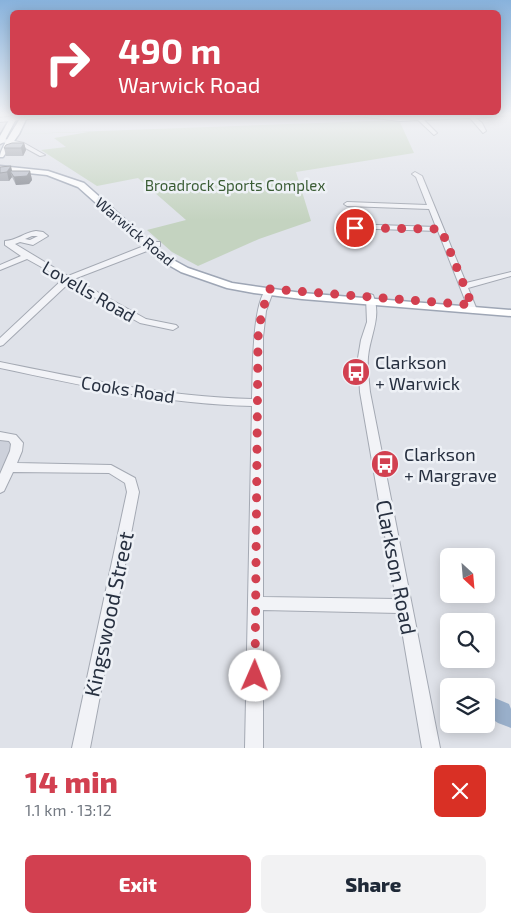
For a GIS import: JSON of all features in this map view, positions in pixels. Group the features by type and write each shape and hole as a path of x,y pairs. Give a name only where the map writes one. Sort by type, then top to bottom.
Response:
{"main road":[{"name":"Warwick Road","path":"0,164 52,169 77,178 178,267 207,280 269,291 473,308 511,313"},
{"name":"Warwick Road","path":"0,168 48,173 81,185 154,245"},
{"name":"Warwick Road","path":"473,308 511,308"}],"street":[{"path":"34,150 42,155"},
{"path":"415,174 419,176 473,308"},
{"path":"347,204 431,207"},
{"path":"348,226 441,229"},
{"name":"Lovells Road","path":"19,239 9,243 28,256 143,321 173,327"},
{"path":"0,343 69,278 154,245"},
{"path":"0,268 28,256"},
{"path":"465,286 511,274"},
{"path":"254,748 258,337 262,311 269,291"},
{"name":"Clarkson Road","path":"370,299 372,322 363,358 363,381 431,748"},
{"name":"Cooks Road","path":"0,365 158,395 226,402 257,403"},
{"path":"0,436 16,440 16,451 0,488"},
{"name":"Kingswood Street","path":"9,467 111,469 131,481 134,492 81,748"},
{"path":"256,603 404,606"}],"shaded area":[{"path":"0,438 13,444 0,480"}],"green space":[{"name":"Broadrock Sports Complex","path":"41,150 413,150 414,153 296,172 311,221 259,239 198,266 172,252 147,230 186,220 138,178 97,186"}],"water":[{"path":"495,698 509,704 511,709 511,728 495,721"}],"building":[{"path":"11,166 7,172 0,173 0,167"},
{"path":"10,171 30,171 27,176 14,177"}],"place":[{"name":"Clarkson + Warwick","path":"356,372"},
{"name":"Clarkson + Margrave","path":"385,464"}],"route":[{"path":"255,676 258,337 262,311 270,289 472,305 441,229 355,228"}]}
